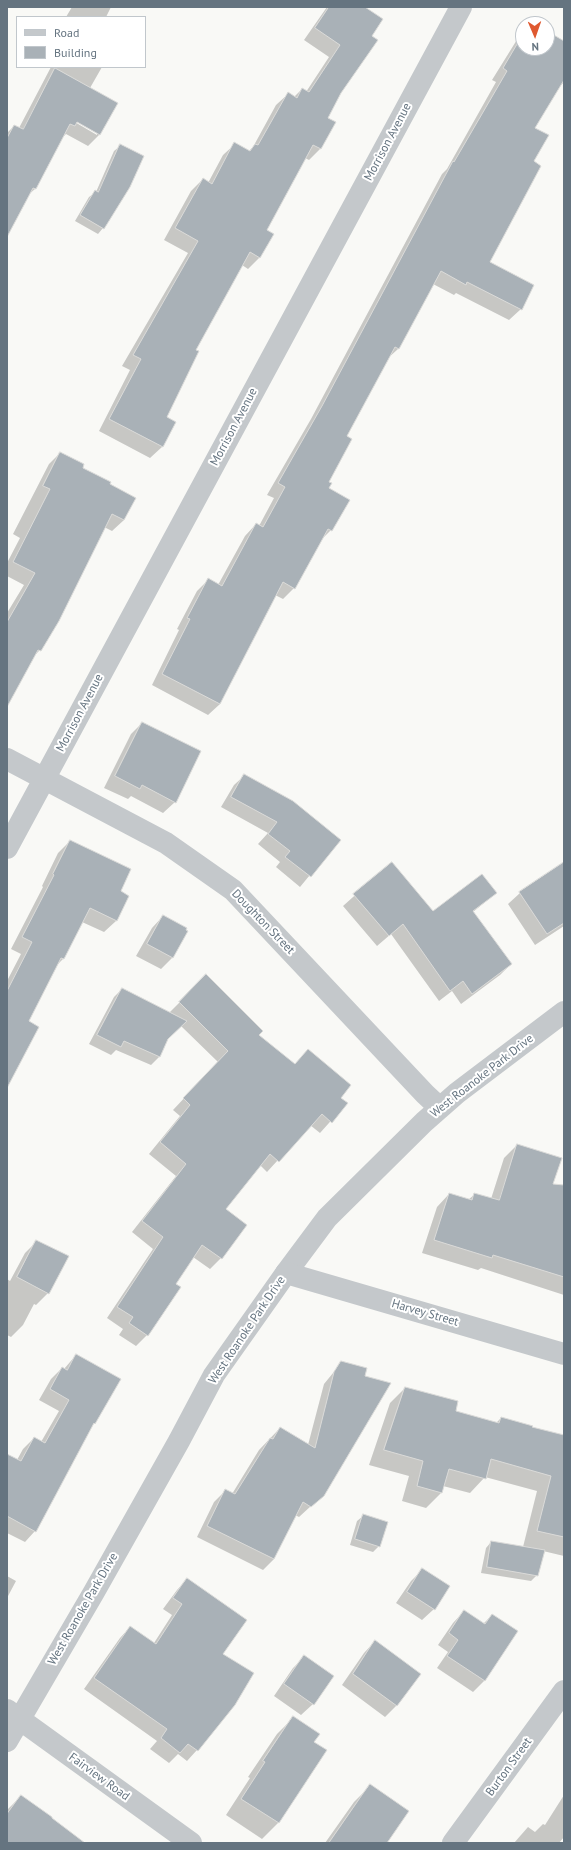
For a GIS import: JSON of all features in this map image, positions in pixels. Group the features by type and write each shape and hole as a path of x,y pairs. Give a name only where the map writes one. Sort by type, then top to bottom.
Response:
{"street":[{"name":"Morrison Avenue","path":"7,848 461,7"},
{"name":"Doughton Street","path":"7,759 166,843 233,890 390,1055 425,1094 440,1108"},
{"name":"West Roanoke Park Drive","path":"7,1741 14,1714 175,1448 214,1375 327,1218 457,1093 564,1012"},
{"name":"Harvey Street","path":"286,1273 564,1354"},
{"name":"Burton Street","path":"453,1843 564,1691"},
{"name":"Fairview Road","path":"14,1714 191,1843"}],"building":[{"path":"329,7 365,7 383,19 372,36 378,40 341,93 328,118 336,122 321,149 313,145 267,230 274,234 260,258 250,252 196,350 199,351 167,417 176,422 163,447 109,419 141,359 133,355 198,241 175,228 203,178 212,184 234,142 250,151 255,144 258,145 288,92 297,98 302,88 309,92 340,45 315,28"},
{"path":"555,36 564,41 564,80 535,128 549,135 534,161 541,166 490,262 534,285 522,310 467,282 466,285 441,271 399,349 395,347 347,436 352,439 329,482 332,483 329,488 350,500 332,531 328,529 295,589 283,582 220,704 162,674 190,619 187,618 208,578 222,586 256,523 263,527 285,487 278,483 322,406 453,161 454,162 507,71 503,68 515,48 515,56 555,56"},
{"path":"55,68 118,103 100,135 77,122 75,126 70,124 36,189 33,188 7,237 7,138 14,125 23,129"},
{"path":"120,144 144,156 130,187 104,229 80,215 95,190 98,192"},
{"path":"60,452 84,464 83,468 111,482 110,484 136,498 124,520 112,514 59,621 41,651 38,650 7,707 7,622 35,573 13,562 50,489 43,486"},
{"path":"142,722 201,751 176,803 142,785 140,789 115,776"},
{"path":"244,774 293,801 341,840 311,877 285,857 290,851 268,834 277,822 231,797"},
{"path":"70,840 131,869 121,891 129,896 117,921 90,908 64,959 61,958 29,1021 39,1027 7,1088 7,991 32,942 22,937"},
{"path":"392,862 433,911 482,874 497,893 473,911 512,964 472,994 463,981 450,991 403,924 389,936 353,894"},
{"path":"564,862 564,923 547,934 519,892"},
{"path":"163,915 187,928 186,930 188,931 173,958 147,944"},
{"path":"206,974 263,1031 259,1035 295,1064 308,1049 351,1085 341,1098 348,1103 332,1123 322,1114 279,1162 270,1154 226,1209 247,1225 222,1259 202,1245 176,1284 181,1287 148,1336 129,1323 133,1317 117,1307 163,1237 142,1221 186,1164 160,1142 190,1105 183,1098 228,1051 179,1002"},
{"path":"122,988 187,1021 168,1039 160,1057 124,1041 121,1047 97,1035"},
{"path":"517,1144 562,1158 553,1184 564,1185 564,1277 493,1255 492,1258 434,1240 449,1193 472,1200 474,1193 499,1200"},
{"path":"36,1240 69,1256 49,1294 17,1277"},
{"path":"76,1354 121,1379 95,1424 94,1423 36,1532 7,1516 7,1454 21,1461 34,1437 45,1443 69,1400 50,1389 62,1367 67,1370"},
{"path":"341,1361 367,1368 365,1376 391,1383 324,1496 311,1507 303,1502 274,1559 207,1526 225,1489 235,1494 270,1438 273,1439 280,1427 315,1448 334,1372"},
{"path":"405,1387 458,1401 456,1411 499,1423 501,1417 564,1435 564,1537 537,1531 551,1476 491,1459 486,1479 449,1469 442,1493 417,1486 423,1461 384,1450"},
{"path":"363,1514 388,1522 380,1547 355,1539"},
{"path":"491,1541 545,1550 538,1576 487,1567"},
{"path":"422,1568 450,1586 435,1610 407,1592"},
{"path":"187,1578 247,1620 223,1654 254,1673 235,1705 198,1751 188,1744 180,1753 161,1738 167,1729 94,1678 130,1626 156,1644 182,1604 173,1598"},
{"path":"464,1610 485,1624 492,1614 518,1631 485,1681 447,1656 458,1640 449,1633"},
{"path":"375,1640 421,1674 397,1706 353,1674"},
{"path":"304,1655 334,1676 314,1705 284,1684"},
{"path":"293,1716 320,1734 314,1742 327,1750 279,1823 241,1799 265,1762 263,1761"},
{"path":"370,1784 409,1811 387,1843 329,1843"},
{"path":"21,1795 85,1843 7,1843 7,1814"}]}
